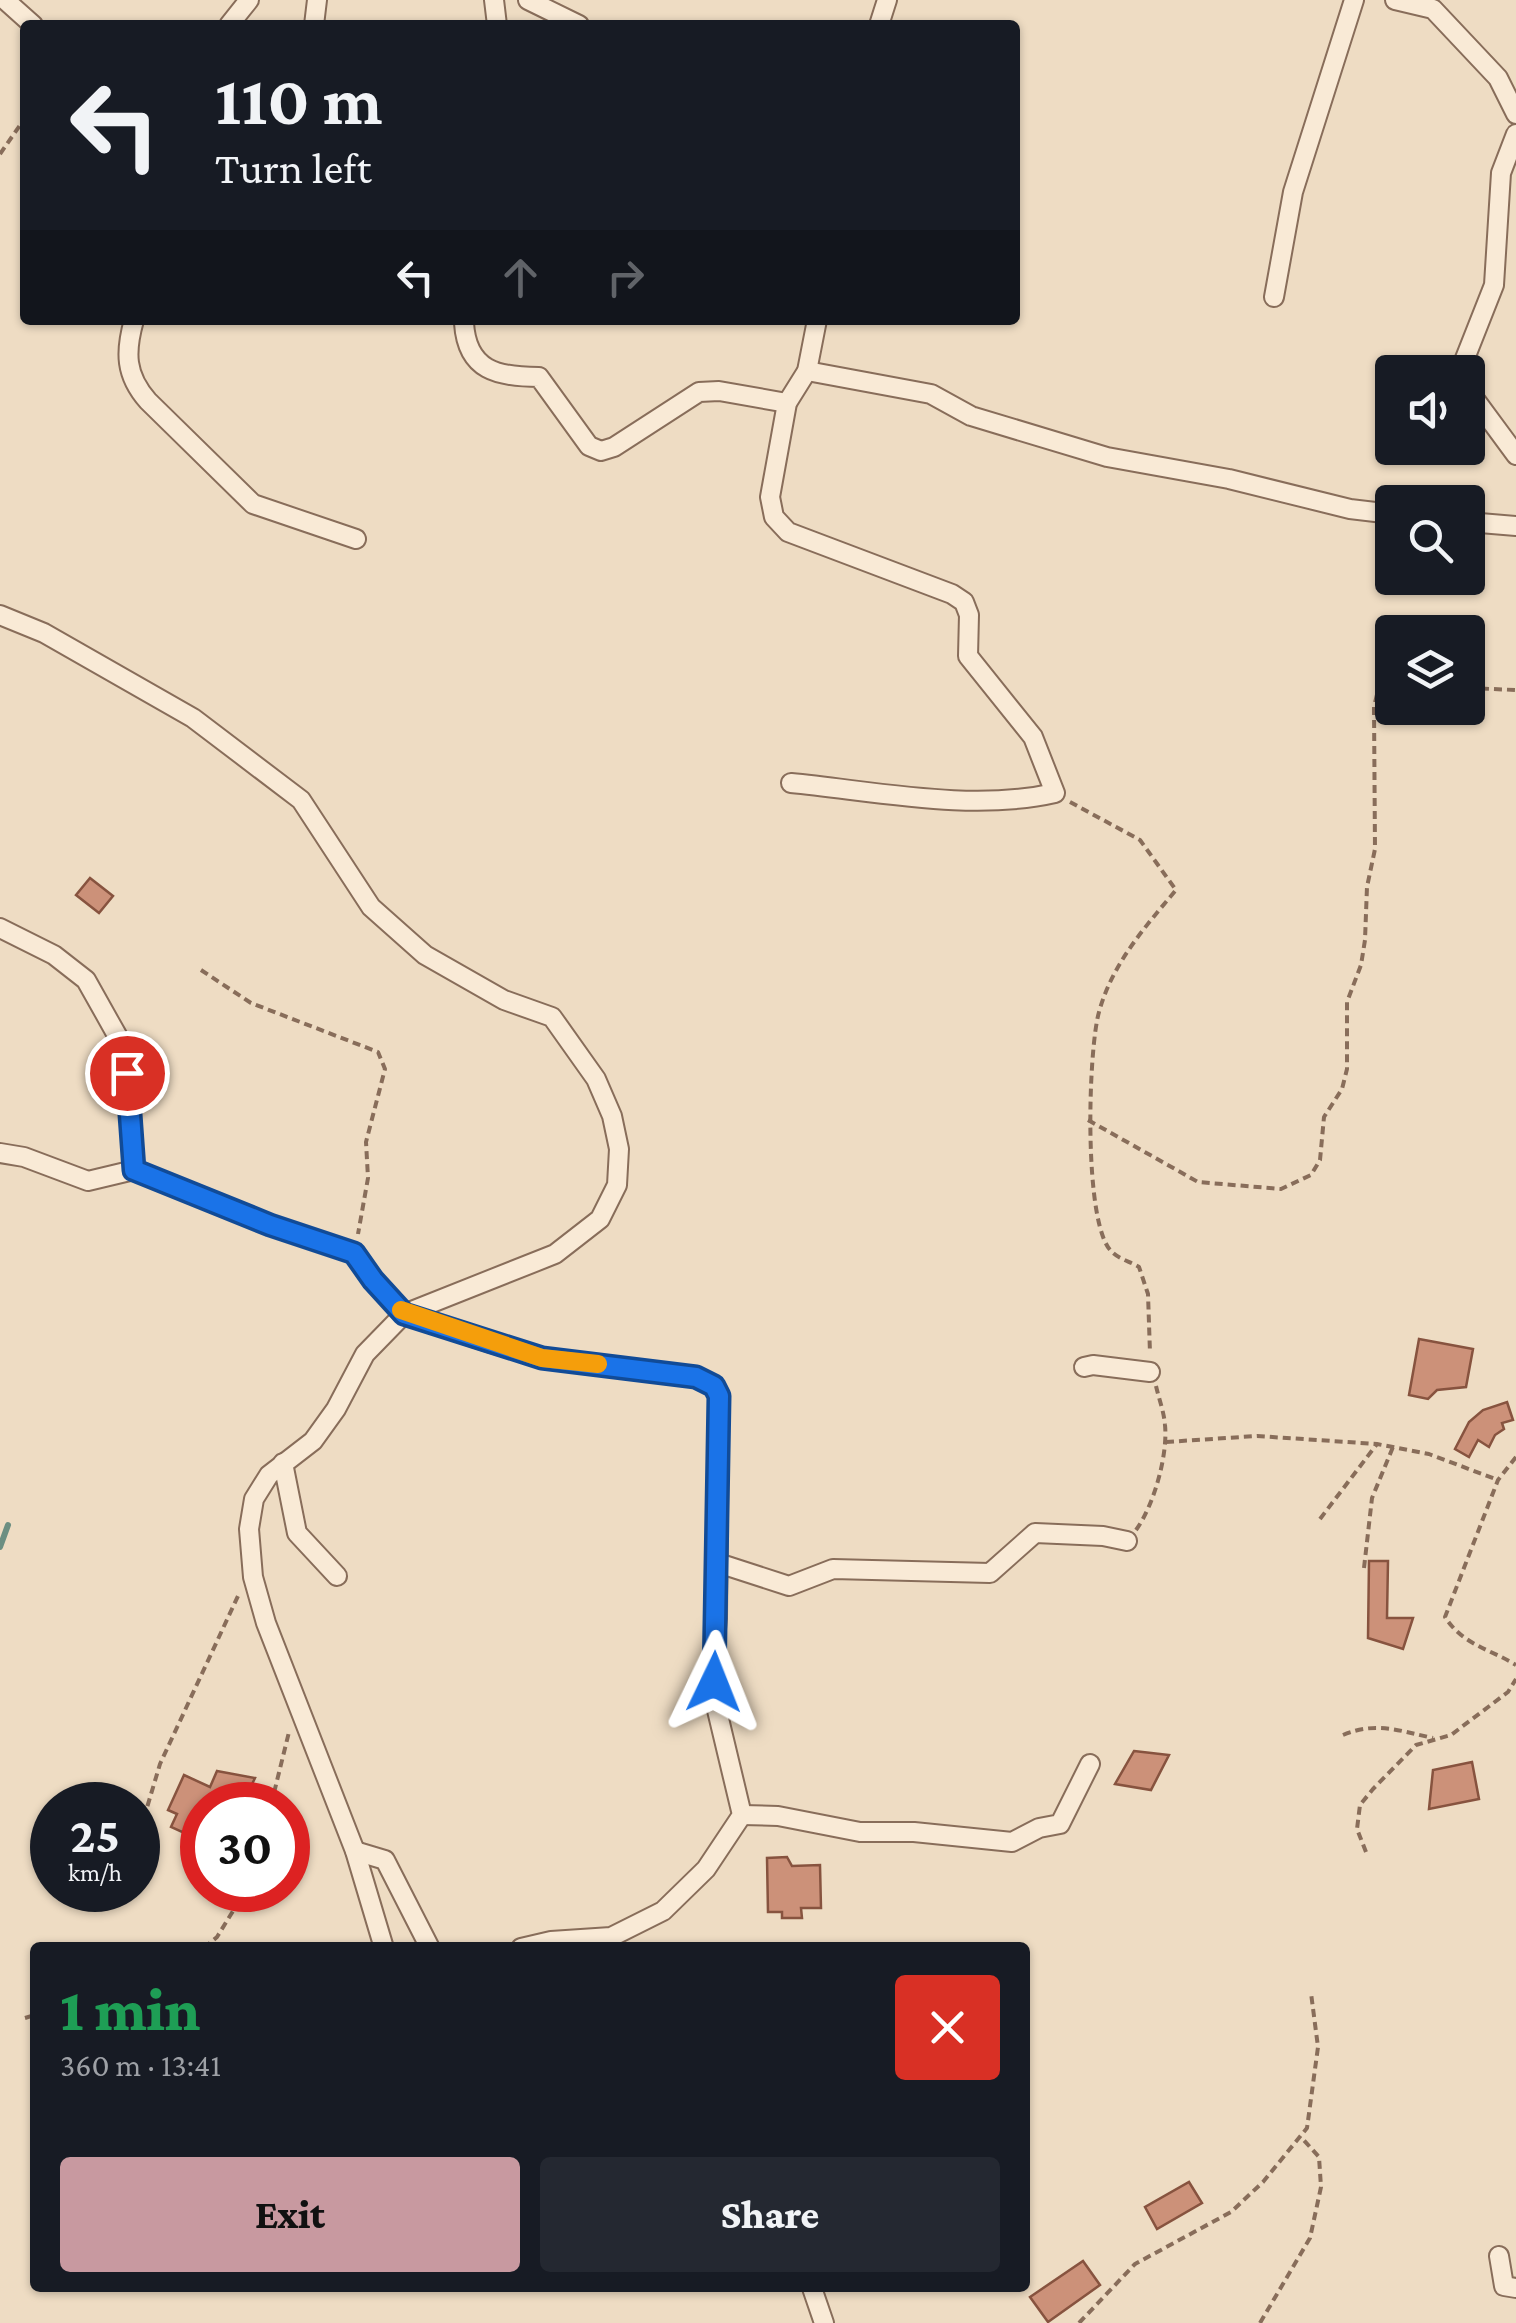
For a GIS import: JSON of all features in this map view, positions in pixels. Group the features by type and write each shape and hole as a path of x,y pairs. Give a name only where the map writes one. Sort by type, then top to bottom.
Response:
{"street":[{"path":"5,0 27,20"},
{"path":"232,20 249,0"},
{"path":"528,0 569,20"},
{"path":"1274,296 1293,192 1354,0"},
{"path":"1395,0 1434,4 1498,78 1516,114"},
{"path":"1466,355 1494,285 1502,173 1516,134"},
{"path":"133,325 127,367 136,388 254,504 356,539"},
{"path":"464,325 465,343 474,357 501,377 538,377 590,446 601,451 699,392 719,391 787,404"},
{"path":"791,783 968,800 1027,800 1055,793 1033,737 968,656 970,614 964,602 788,532 774,517 770,497 787,404 807,371 816,325"},
{"path":"807,371 931,394 971,416 1107,457 1375,512"},
{"path":"1485,413 1516,455"},
{"path":"1485,523 1516,526"},
{"path":"0,615 44,633 193,718 301,800 371,907 425,955 504,1000 552,1018 596,1079 612,1116 619,1149 617,1185 600,1219 554,1254 404,1314 365,1354 336,1409 313,1440 268,1476 254,1500 248,1529 254,1577 266,1623 355,1851 382,1942"},
{"path":"0,928 54,955 86,980 118,1037 127,1073 134,1170"},
{"path":"0,1153 24,1157 88,1181 134,1170 270,1225 354,1253 404,1314 542,1358 696,1377 714,1386 719,1396 715,1702 742,1815 706,1869 663,1910 611,1938 548,1942"},
{"path":"1084,1367 1150,1372"},
{"path":"283,1464 298,1534 338,1576"},
{"path":"715,1562 789,1586 833,1569 990,1572 1035,1533 1104,1536 1127,1542"},
{"path":"742,1815 778,1816 860,1832 914,1832 1012,1842 1039,1828 1060,1824 1090,1764"},
{"path":"355,1851 385,1860 427,1942"},
{"path":"1499,2256 1504,2286 1516,2288"},
{"path":"813,2292 824,2323"}],"path":[{"path":"0,154 20,125"},
{"path":"1485,689 1516,690"},
{"path":"1088,1120 1198,1182 1281,1189 1311,1175 1320,1160 1324,1117 1342,1089 1347,1069 1347,1002 1362,964 1367,887 1375,849 1375,703"},
{"path":"1055,793 1140,840 1176,890 1127,950 1099,1012 1088,1120 1098,1225 1110,1252 1139,1266 1148,1294 1150,1372 1165,1422 1166,1442 1147,1514 1127,1542"},
{"path":"201,970 250,1003 378,1052 385,1069 366,1142 368,1178 354,1253"},
{"path":"1166,1442 1257,1436 1377,1444 1429,1454 1498,1480"},
{"path":"1320,1519 1377,1444"},
{"path":"1364,1568 1372,1498 1394,1446"},
{"path":"1516,1457 1498,1480 1445,1618 1459,1636 1516,1665"},
{"path":"1484,1474 1486,1465"},
{"path":"155,1782 232,1603 254,1577"},
{"path":"1366,1852 1357,1829 1360,1805 1408,1752 1433,1738 1452,1735 1508,1692 1516,1679"},
{"path":"277,1782 299,1705"},
{"path":"1343,1735 1360,1728 1390,1726 1433,1738"},
{"path":"212,1942 233,1912"},
{"path":"1079,2323 1134,2264 1230,2212 1263,2182 1301,2137 1307,2128 1318,2046 1311,1994"},
{"path":"25,2018 30,2016"},
{"path":"1260,2323 1310,2238 1314,2221 1321,2187 1319,2157 1301,2137"}],"building":[{"path":"90,878 113,896 99,913 76,895"},
{"path":"1419,1339 1473,1349 1466,1387 1437,1390 1428,1399 1409,1395"},
{"path":"1507,1402 1513,1420 1502,1423 1504,1429 1495,1435 1489,1447 1478,1440 1469,1457 1455,1449 1469,1422 1483,1410"},
{"path":"1369,1561 1388,1561 1387,1618 1413,1618 1403,1649 1368,1638"},
{"path":"1134,1751 1169,1755 1151,1790 1115,1784"},
{"path":"1472,1762 1479,1799 1429,1809 1433,1770"},
{"path":"217,1771 255,1778 253,1782 212,1782"},
{"path":"184,1775 199,1782 181,1782"},
{"path":"180,1784 180,1831 171,1827 177,1814 168,1810"},
{"path":"787,1857 792,1866 820,1865 821,1908 801,1908 802,1918 782,1918 782,1912 768,1912 767,1858"},
{"path":"1189,2182 1202,2203 1157,2229 1145,2207"},
{"path":"1083,2261 1100,2285 1048,2322 1030,2297"}],"waterway":[{"path":"0,1547 8,1525"}],"slow traffic":[{"path":"401,1310 542,1358 598,1364"}],"route":[{"path":"127,1073 134,1170 270,1225 354,1253 404,1314 542,1358 696,1377 714,1386 719,1396 719,1432 714,1682"}]}
